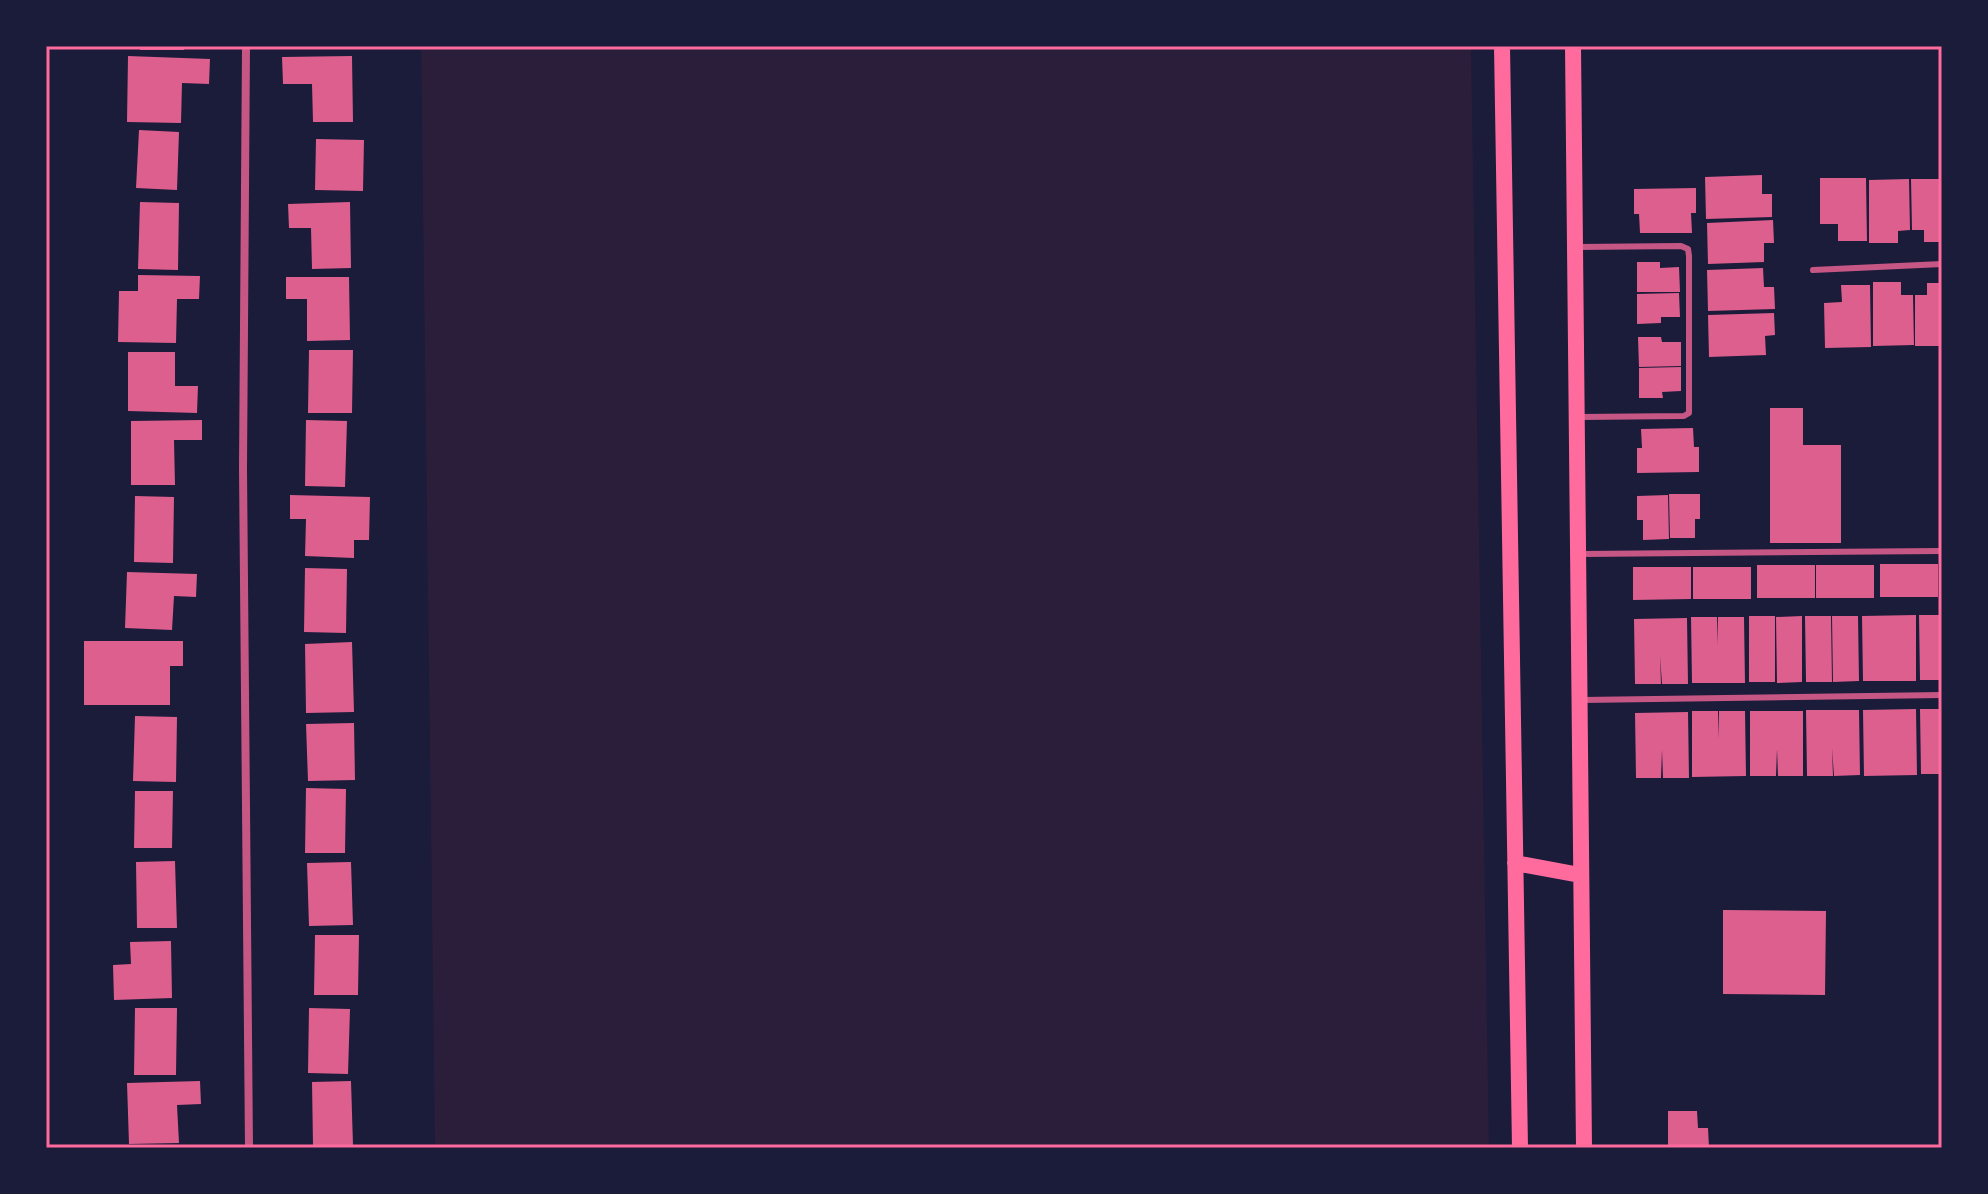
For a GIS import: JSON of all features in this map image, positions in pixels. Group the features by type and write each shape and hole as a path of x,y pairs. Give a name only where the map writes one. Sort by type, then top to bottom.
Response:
{"main road":[{"path":"1502,46 1520,1148"},
{"path":"1573,46 1584,1148"},
{"path":"1515,863 1580,875"}],"street":[{"path":"246,46 243,468 249,1148"}],"lane":[{"path":"1575,247 1681,246 1688,249 1691,407 1684,416 1576,417"},
{"path":"1813,270 1942,264"},
{"path":"1578,554 1942,551"},
{"path":"1579,700 1942,695"}],"shaded area":[{"path":"421,46 1471,46 1489,1148 435,1148"}],"building":[{"path":"140,46 184,46 184,50 140,50"},
{"path":"128,56 210,59 209,84 182,83 181,123 127,122"},
{"path":"352,56 353,122 313,122 312,84 283,84 282,57"},
{"path":"139,130 179,132 177,190 136,188"},
{"path":"316,139 364,140 363,191 315,190"},
{"path":"1762,175 1762,194 1772,194 1772,217 1706,219 1705,177"},
{"path":"1820,178 1866,178 1867,241 1838,241 1838,224 1820,224"},
{"path":"1909,179 1910,230 1898,231 1898,243 1869,243 1869,180"},
{"path":"1911,179 1942,179 1942,242 1924,242 1924,230 1912,230"},
{"path":"1696,188 1696,213 1691,213 1692,233 1640,233 1639,214 1634,214 1634,189"},
{"path":"140,202 179,203 178,270 138,269"},
{"path":"350,202 351,268 312,269 311,228 289,228 288,204"},
{"path":"1773,220 1774,243 1764,243 1764,262 1708,264 1707,223"},
{"path":"1637,262 1660,262 1660,268 1679,267 1680,292 1637,292"},
{"path":"1763,268 1764,287 1774,287 1775,309 1708,311 1707,270"},
{"path":"138,275 200,276 199,299 177,299 176,343 118,342 119,291 138,291"},
{"path":"286,277 349,277 350,340 307,341 307,299 286,299"},
{"path":"1873,282 1901,282 1901,295 1913,295 1914,345 1873,346"},
{"path":"1927,283 1942,283 1942,346 1915,346 1915,295 1927,295"},
{"path":"1841,285 1870,285 1871,347 1825,348 1824,303 1842,302"},
{"path":"1679,293 1680,317 1661,317 1661,323 1637,324 1637,294"},
{"path":"1774,313 1775,335 1765,336 1766,355 1709,357 1708,315"},
{"path":"1638,337 1661,337 1662,342 1681,342 1681,366 1639,367"},
{"path":"309,350 353,350 352,413 308,413"},
{"path":"128,352 175,352 175,386 198,386 197,413 128,411"},
{"path":"1681,367 1681,391 1662,392 1663,398 1639,398 1639,368"},
{"path":"1770,408 1803,408 1803,445 1841,445 1841,543 1770,543"},
{"path":"202,420 202,440 174,440 175,485 131,485 131,421"},
{"path":"306,420 347,421 345,487 305,486"},
{"path":"1693,428 1694,447 1699,447 1699,472 1637,473 1637,448 1642,448 1641,429"},
{"path":"1669,494 1700,494 1700,519 1695,519 1695,538 1670,538"},
{"path":"290,495 370,497 369,540 354,540 354,558 305,556 306,519 290,519"},
{"path":"1668,495 1669,539 1643,540 1643,520 1637,520 1637,496"},
{"path":"135,496 174,497 173,563 134,562"},
{"path":"1880,564 1938,564 1938,597 1880,597"},
{"path":"1757,565 1815,565 1815,598 1757,598"},
{"path":"1816,565 1874,565 1874,598 1816,598"},
{"path":"1633,567 1691,567 1691,599 1633,600"},
{"path":"1693,567 1751,567 1751,599 1693,599"},
{"path":"305,568 347,569 346,633 304,632"},
{"path":"127,572 197,574 196,597 174,596 172,630 125,628"},
{"path":"1916,615 1916,681 1863,681 1862,616"},
{"path":"1919,615 1942,615 1942,680 1920,680"},
{"path":"1749,616 1775,616 1775,682 1749,682"},
{"path":"1802,616 1802,682 1777,683 1776,617"},
{"path":"1805,616 1831,616 1832,682 1806,682"},
{"path":"1832,616 1858,616 1859,681 1833,682"},
{"path":"1691,617 1717,617 1717,645 1718,617 1744,617 1745,683 1692,683"},
{"path":"1687,618 1688,684 1662,684 1660,656 1661,684 1635,684 1634,619"},
{"path":"84,641 183,641 183,666 170,666 170,705 84,705"},
{"path":"352,642 354,712 306,713 305,644"},
{"path":"1916,709 1917,775 1864,776 1863,710"},
{"path":"1920,709 1942,709 1942,774 1921,774"},
{"path":"1806,710 1859,710 1860,775 1834,776 1832,748 1833,776 1807,776"},
{"path":"1692,711 1718,711 1718,739 1719,711 1745,711 1746,776 1692,777"},
{"path":"1750,711 1803,711 1803,776 1778,776 1777,749 1776,776 1750,776"},
{"path":"1688,712 1689,778 1663,778 1662,750 1661,778 1636,778 1635,713"},
{"path":"135,716 177,717 176,782 133,781"},
{"path":"354,723 355,780 308,781 306,724"},
{"path":"306,788 346,789 345,853 305,853"},
{"path":"135,791 173,791 172,848 134,848"},
{"path":"175,861 177,928 137,928 136,862"},
{"path":"351,862 353,925 309,926 307,863"},
{"path":"1723,910 1826,911 1825,995 1723,994"},
{"path":"315,935 359,935 358,995 314,995"},
{"path":"171,941 172,998 114,1000 113,965 131,964 130,942"},
{"path":"135,1008 177,1008 176,1075 134,1075"},
{"path":"309,1008 350,1009 348,1074 308,1073"},
{"path":"200,1081 201,1104 177,1105 179,1143 129,1144 127,1083"},
{"path":"351,1081 353,1145 313,1146 312,1082"},
{"path":"1668,1111 1697,1111 1698,1128 1708,1128 1709,1148 1668,1148"}]}
